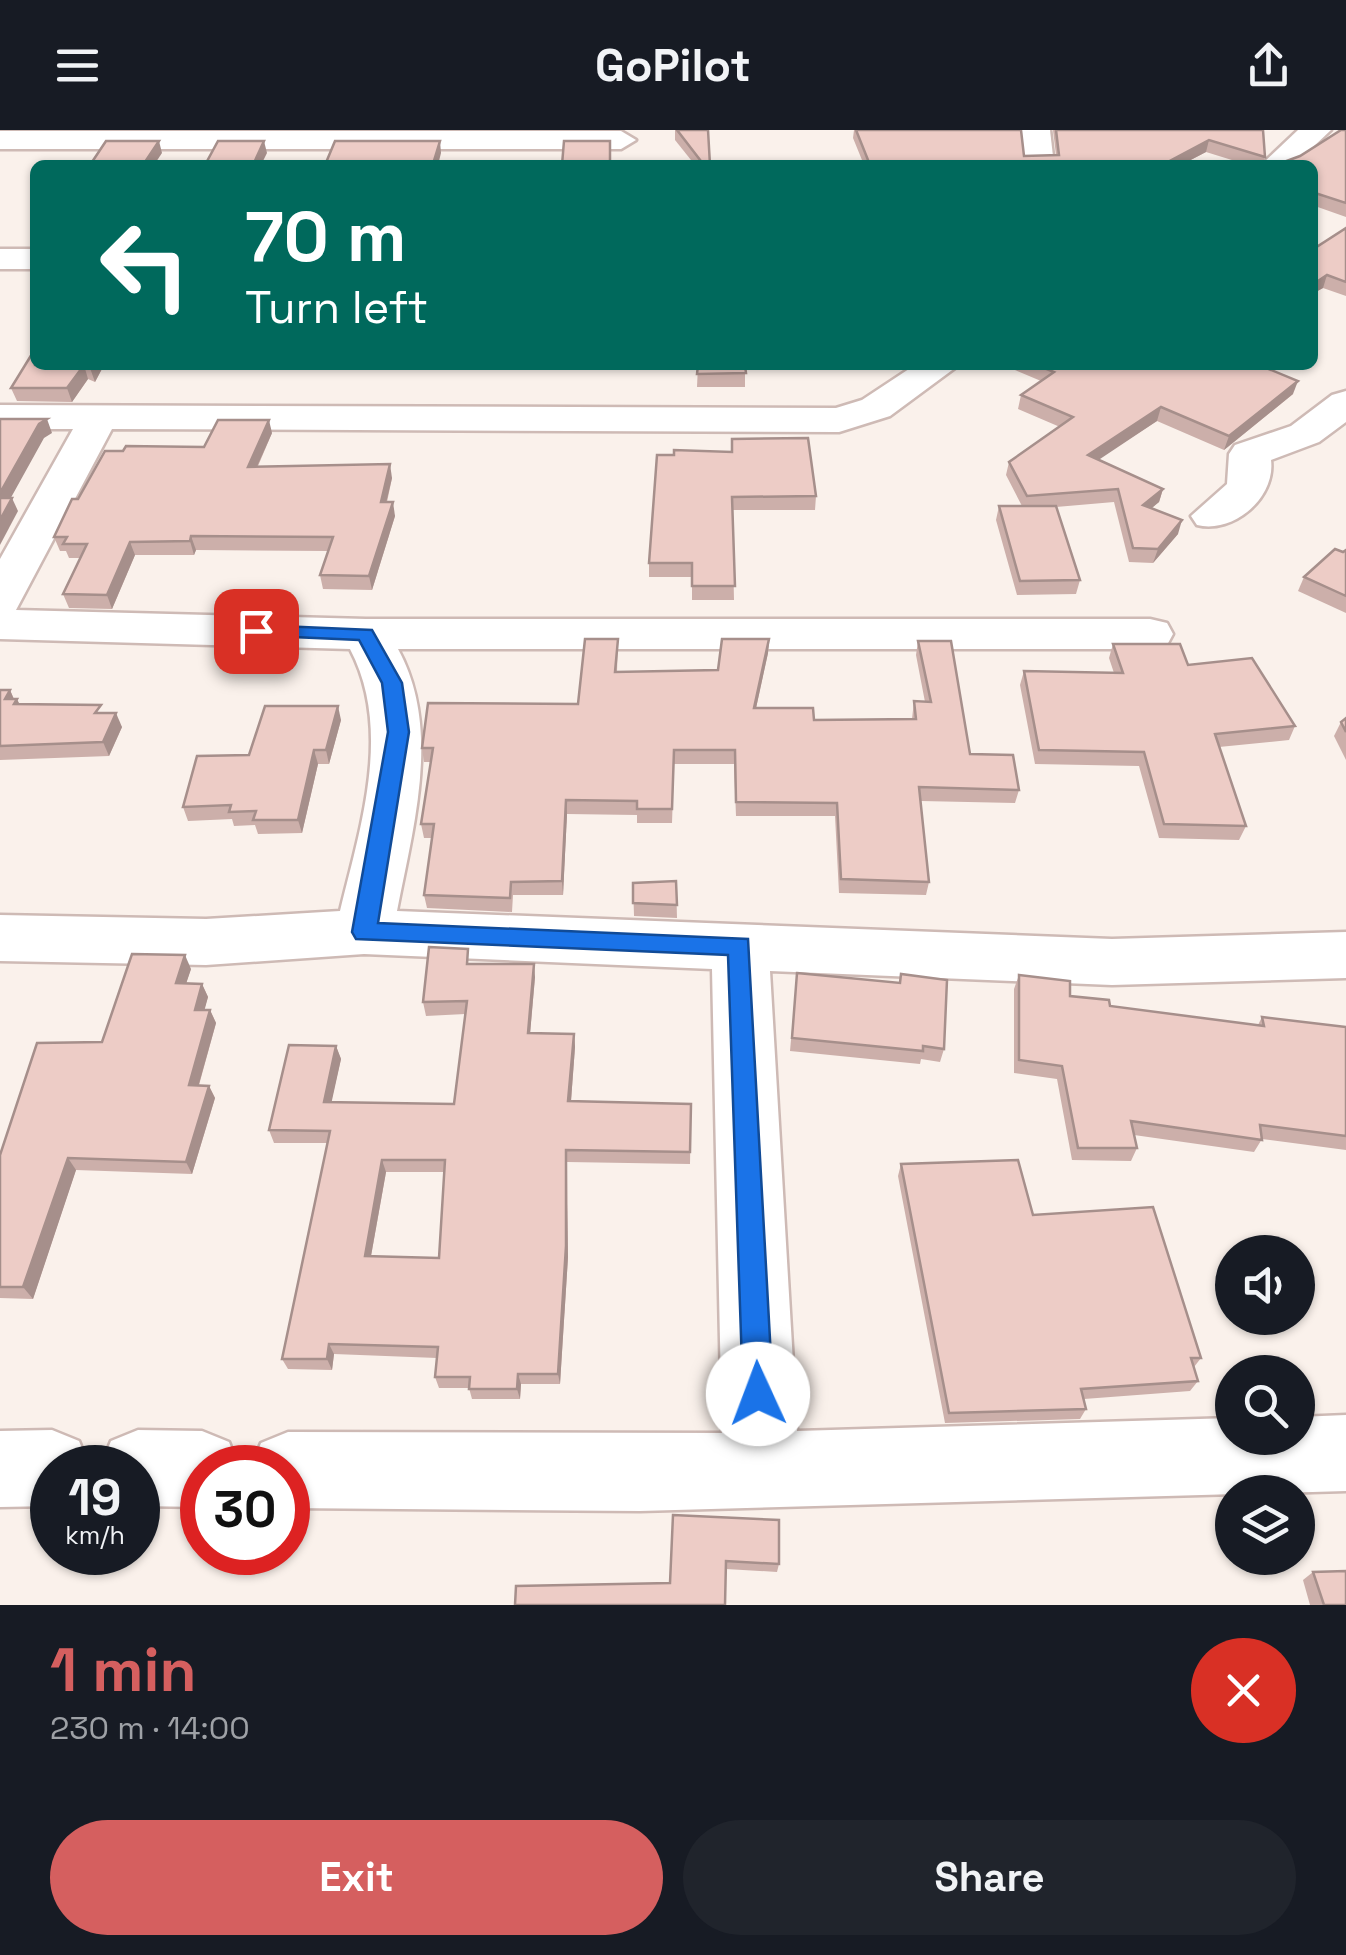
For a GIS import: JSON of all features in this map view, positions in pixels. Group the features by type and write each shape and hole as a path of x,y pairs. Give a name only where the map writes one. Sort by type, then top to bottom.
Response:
{"street":[{"path":"1035,130 1038,160"},
{"path":"1282,160 1316,130"},
{"path":"12,150 622,140"},
{"path":"0,259 30,259"},
{"path":"0,417 840,420 876,408 933,370"},
{"path":"1212,516 1240,498 1248,486 1249,454 1305,434 1346,403"},
{"path":"0,600 99,417"},
{"path":"0,624 366,634 1150,634"},
{"path":"364,932 398,732 392,683 366,634"},
{"path":"0,938 206,942 364,932 1112,962 1346,955"},
{"path":"740,946 761,1469"},
{"path":"310,1470 640,1473 1346,1453"},
{"path":"0,1470 30,1469"}],"building":[{"path":"677,130 708,130 710,160 700,160"},
{"path":"856,130 1021,130 1024,156 1059,155 1056,130 1263,130 1265,157 1209,140 1171,160 868,160"},
{"path":"1346,130 1346,203 1318,194 1318,160 1289,160"},
{"path":"106,141 159,141 146,160 93,160"},
{"path":"218,141 264,141 255,160 208,160"},
{"path":"335,141 440,141 434,160 327,160"},
{"path":"564,141 610,141 610,160 562,160"},
{"path":"1346,228 1346,282 1327,275 1318,281 1318,246"},
{"path":"30,357 30,370 80,370 67,388 11,388"},
{"path":"697,370 746,373 697,374"},
{"path":"1049,370 1271,370 1298,381 1229,436 1161,407 1088,455 1163,489 1143,505 1182,520 1158,549 1133,548 1118,489 1027,496 1009,462 1073,417 1021,395 1054,372"},
{"path":"0,419 47,419 39,424 0,493"},
{"path":"218,420 269,420 248,467 390,464 381,502 393,502 369,576 320,575 333,537 191,536 190,541 130,542 107,595 63,594 87,544 63,544 67,537 54,537 72,499 78,499 105,451 123,451 126,446 204,447"},
{"path":"808,438 816,496 732,497 735,586 692,586 692,563 649,563 657,455 674,455 674,450 732,452 732,439"},
{"path":"0,498 12,498 0,520"},
{"path":"999,506 1056,506 1080,580 1020,581"},
{"path":"1335,549 1346,550 1346,596 1304,577"},
{"path":"585,639 618,639 615,672 718,670 722,639 769,639 754,708 813,708 814,720 916,719 914,701 931,702 918,641 951,641 970,754 1013,755 1019,790 919,787 929,882 841,879 837,803 736,802 735,750 674,750 672,809 637,809 637,801 566,800 562,881 511,882 510,898 424,895 434,824 421,824 433,748 422,748 428,703 578,704"},
{"path":"1113,644 1180,644 1188,665 1252,658 1295,726 1215,734 1246,826 1164,824 1144,752 1039,750 1024,671 1123,673"},
{"path":"0,690 10,690 5,699 17,699 14,704 101,705 95,713 116,713 103,742 0,746"},
{"path":"265,706 338,706 326,750 314,750 298,820 253,820 256,811 229,812 231,805 183,807 197,756 249,755"},
{"path":"676,881 677,905 633,903 633,883"},
{"path":"429,947 468,949 467,964 534,964 528,1033 574,1034 568,1101 691,1104 690,1152 566,1150 566,1246 558,1374 518,1374 517,1389 469,1389 470,1377 435,1377 438,1347 329,1344 327,1359 282,1359 330,1131 269,1130 289,1045 336,1046 324,1102 454,1104 467,1001 423,1002","holes":["382,1160 445,1160 439,1258 365,1256"]},
{"path":"132,954 185,955 176,983 202,984 195,1010 210,1010 189,1085 209,1086 186,1162 68,1158 23,1287 0,1287 0,1155 37,1043 102,1042"},
{"path":"797,973 900,983 901,974 947,980 944,1049 923,1046 923,1051 792,1038"},
{"path":"1019,975 1070,981 1070,996 1109,1000 1110,1006 1264,1026 1262,1017 1346,1027 1346,1136 1260,1125 1262,1140 1131,1121 1137,1148 1078,1148 1062,1066 1019,1060"},
{"path":"1018,1160 1033,1215 1153,1207 1201,1358 1191,1358 1198,1381 1081,1389 1086,1409 949,1413 901,1164"},
{"path":"673,1515 779,1520 779,1564 726,1561 725,1605 515,1605 516,1586 670,1583"},
{"path":"1346,1571 1346,1605 1324,1605 1315,1572"}],"route":[{"path":"256,631 366,634 392,683 398,732 364,932 740,946 758,1394"}]}
